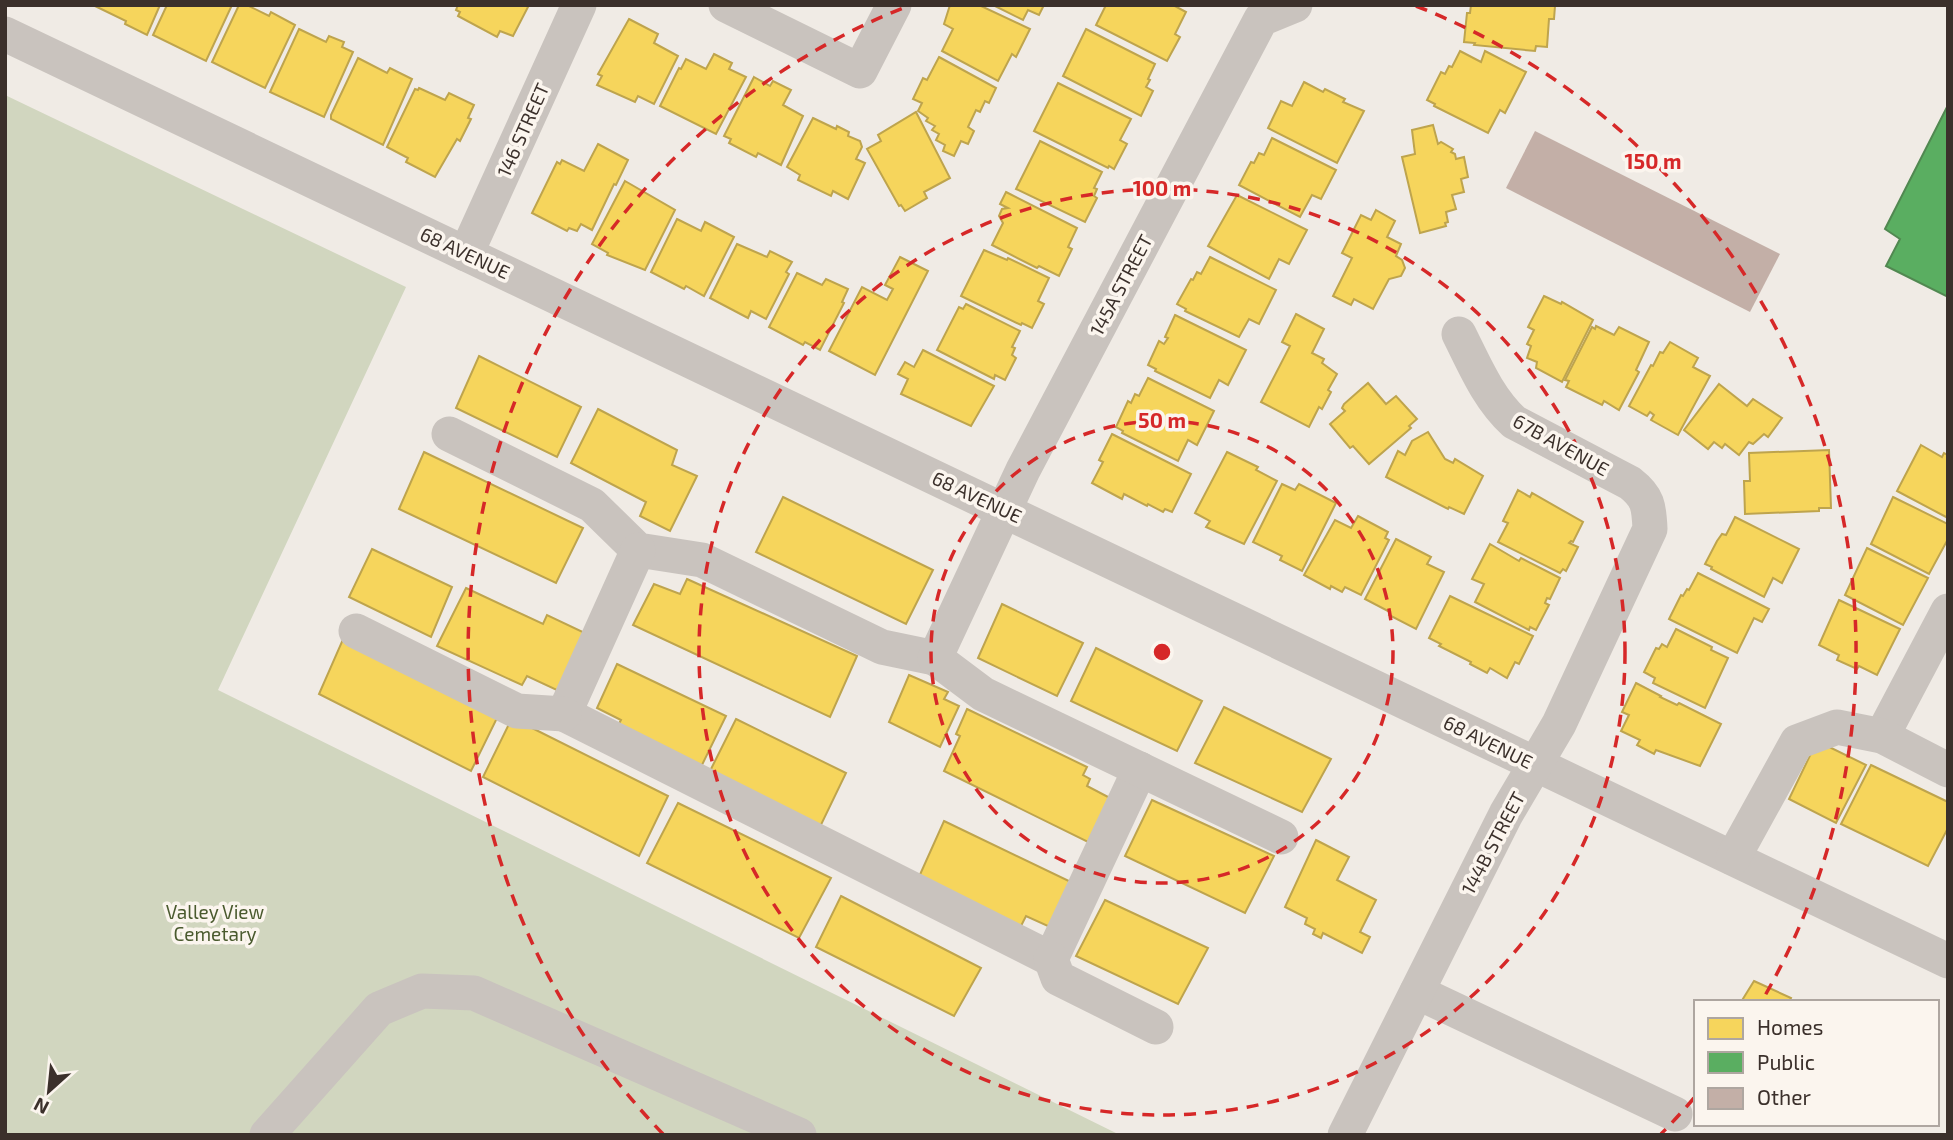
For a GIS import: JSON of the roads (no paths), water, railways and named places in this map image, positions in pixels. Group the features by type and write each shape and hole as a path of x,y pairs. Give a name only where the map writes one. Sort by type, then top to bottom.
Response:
{"street":[{"name":"146 STREET","path":"466,254 579,5"},
{"path":"726,5 860,71 894,5"},
{"name":"145A STREET","path":"935,658 1023,470 1261,19 1295,5"},
{"name":"68 AVENUE","path":"5,34 1948,961"},
{"name":"67B AVENUE","path":"1459,334 1491,396 1514,422 1630,482 1643,494 1650,511"},
{"path":"449,435 592,505 638,550 702,560 882,647 935,658 983,694 1281,837"},
{"name":"144B STREET","path":"1345,1135 1506,814 1559,724 1643,549 1650,530 1650,511"},
{"path":"564,714 638,550"},
{"path":"1882,736 1948,611"},
{"path":"356,631 517,711 564,714 1051,958 1058,978 1156,1027"},
{"path":"1733,858 1797,742 1837,727 1882,736 1948,771"},
{"path":"1051,958 1140,769"},
{"path":"267,1135 379,1009 422,991 474,993 799,1135"},
{"path":"1417,992 1675,1114"}],"park label":[{"name":"Valley View Cemetary","path":"215,923"}]}
